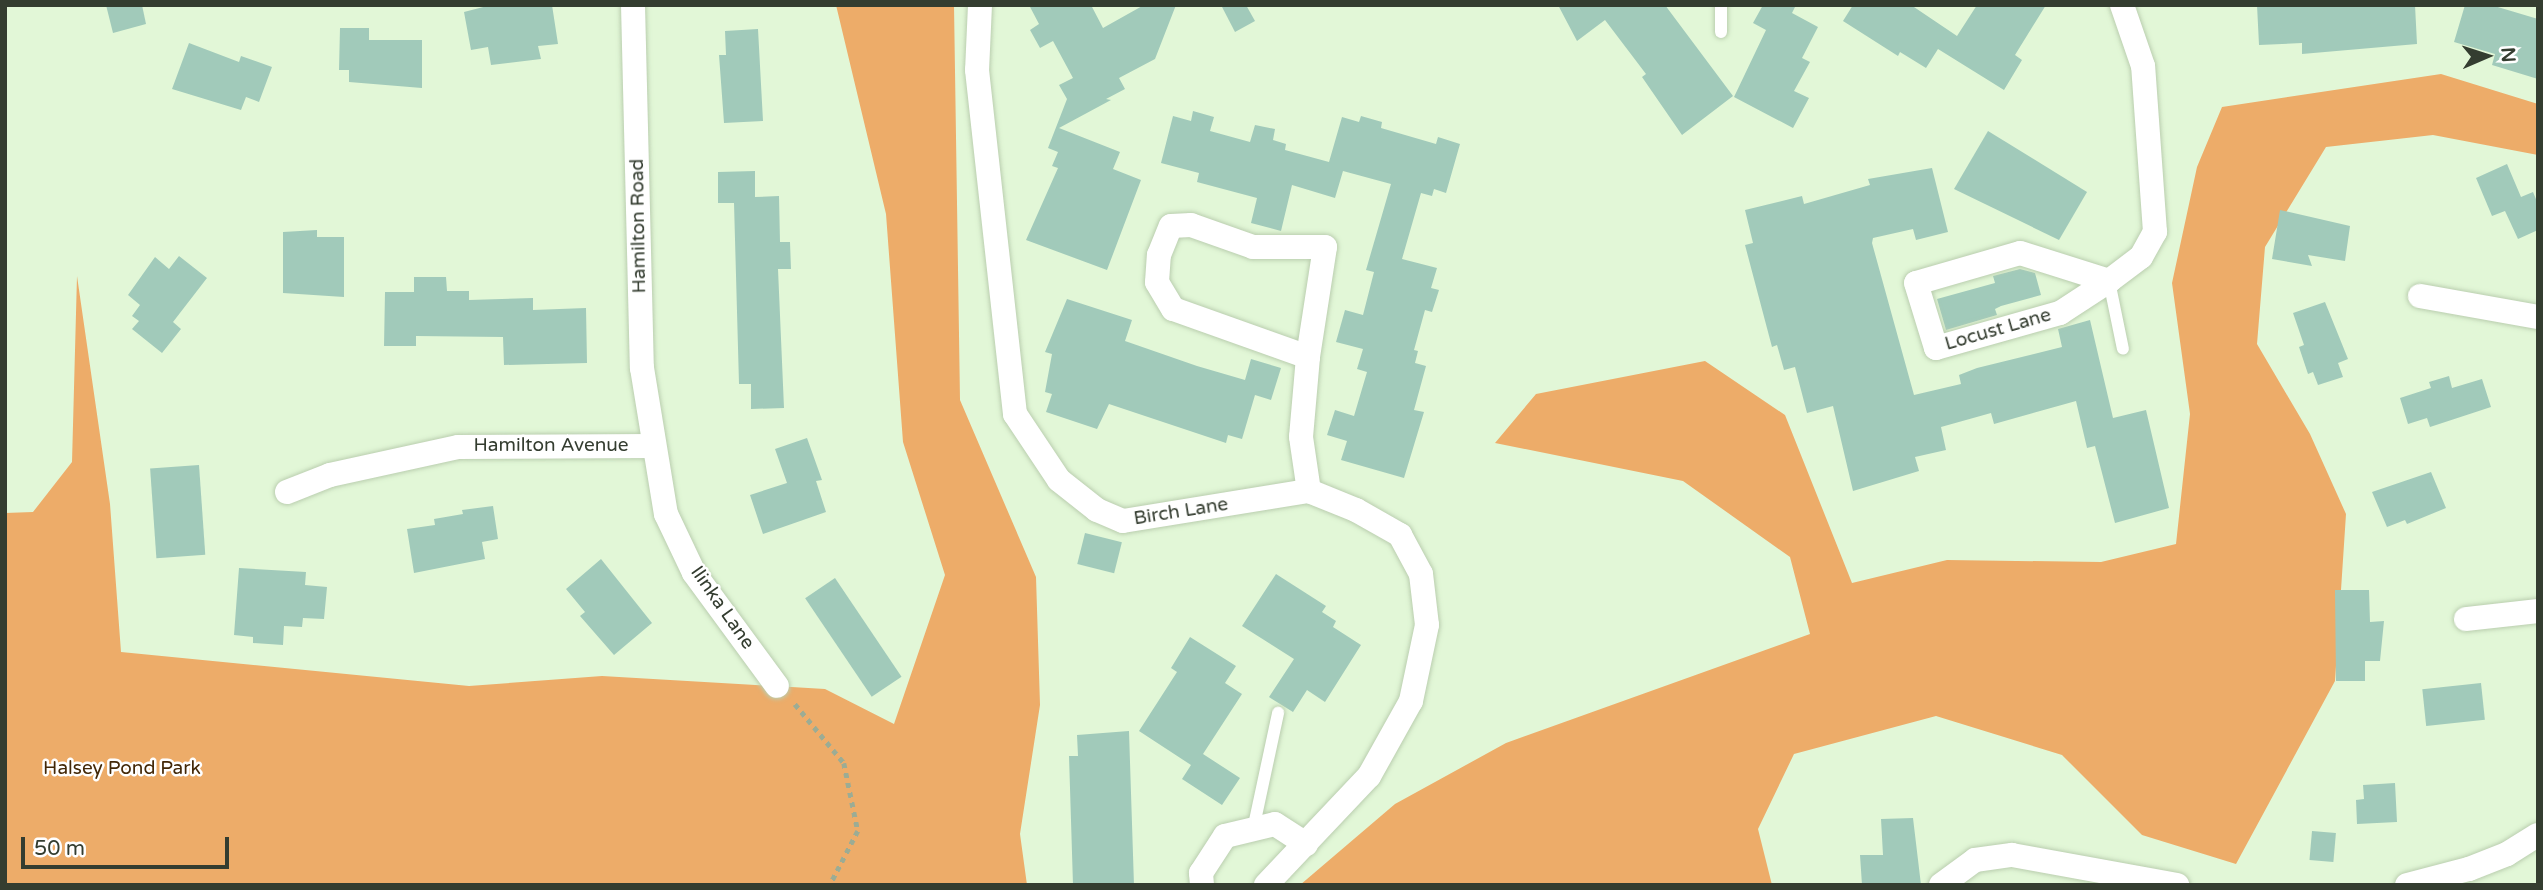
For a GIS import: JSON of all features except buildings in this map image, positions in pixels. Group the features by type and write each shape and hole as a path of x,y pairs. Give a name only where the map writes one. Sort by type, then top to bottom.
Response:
{"street":[{"name":"Hamilton Road","path":"634,5 642,368 654,446"},
{"name":"Birch Lane","path":"979,5 977,70 1016,414 1059,480 1097,510 1123,521 1309,491"},
{"name":"Locust Lane","path":"2109,281 2020,253 1916,283 1936,348 2060,313 2109,281 2141,257 2155,232 2143,66 2122,5"},
{"path":"1266,885 1369,776 1411,701 1427,625 1421,574 1400,535 1356,510 1309,491 1301,437 1308,357 1325,247 1253,247 1191,225 1171,226 1159,255 1157,282 1173,309 1308,357"},
{"path":"2420,296 2538,317"},
{"name":"Hamilton Avenue","path":"287,492 330,475 458,447 654,446"},
{"name":"Ilinka Lane","path":"654,446 666,514 694,573 777,686"},
{"path":"2466,620 2538,611"},
{"path":"1202,885 1201,873 1224,836 1275,824 1306,844"},
{"path":"2407,885 2469,869 2507,854 2538,835"},
{"path":"1941,885 1950,874 1975,860 2012,855 2177,885"}],"lane":[{"path":"1721,5 1721,32"},
{"path":"2109,281 2123,349"},
{"path":"1253,830 1278,713"}],"path":[{"path":"777,686 824,734 844,763 858,831 830,885"}],"green space":[{"name":"Halsey Pond Park","path":"836,5 954,5 960,400 1036,577 1040,705 1020,834 1027,885 5,885 5,513 33,512 72,462 77,276 110,504 121,652 469,686 602,676 825,689 894,724 945,575 903,442 886,214"},
{"path":"2441,74 2538,104 2538,155 2433,135 2326,147 2265,247 2257,344 2310,434 2346,514 2335,681 2236,864 2142,835 2062,755 1936,716 1794,754 1758,829 1772,885 1300,885 1395,804 1506,743 1810,634 1790,557 1683,481 1495,443 1536,394 1705,361 1785,415 1852,583 1947,560 2101,562 2176,544 2190,414 2172,283 2197,167 2222,107"}]}
